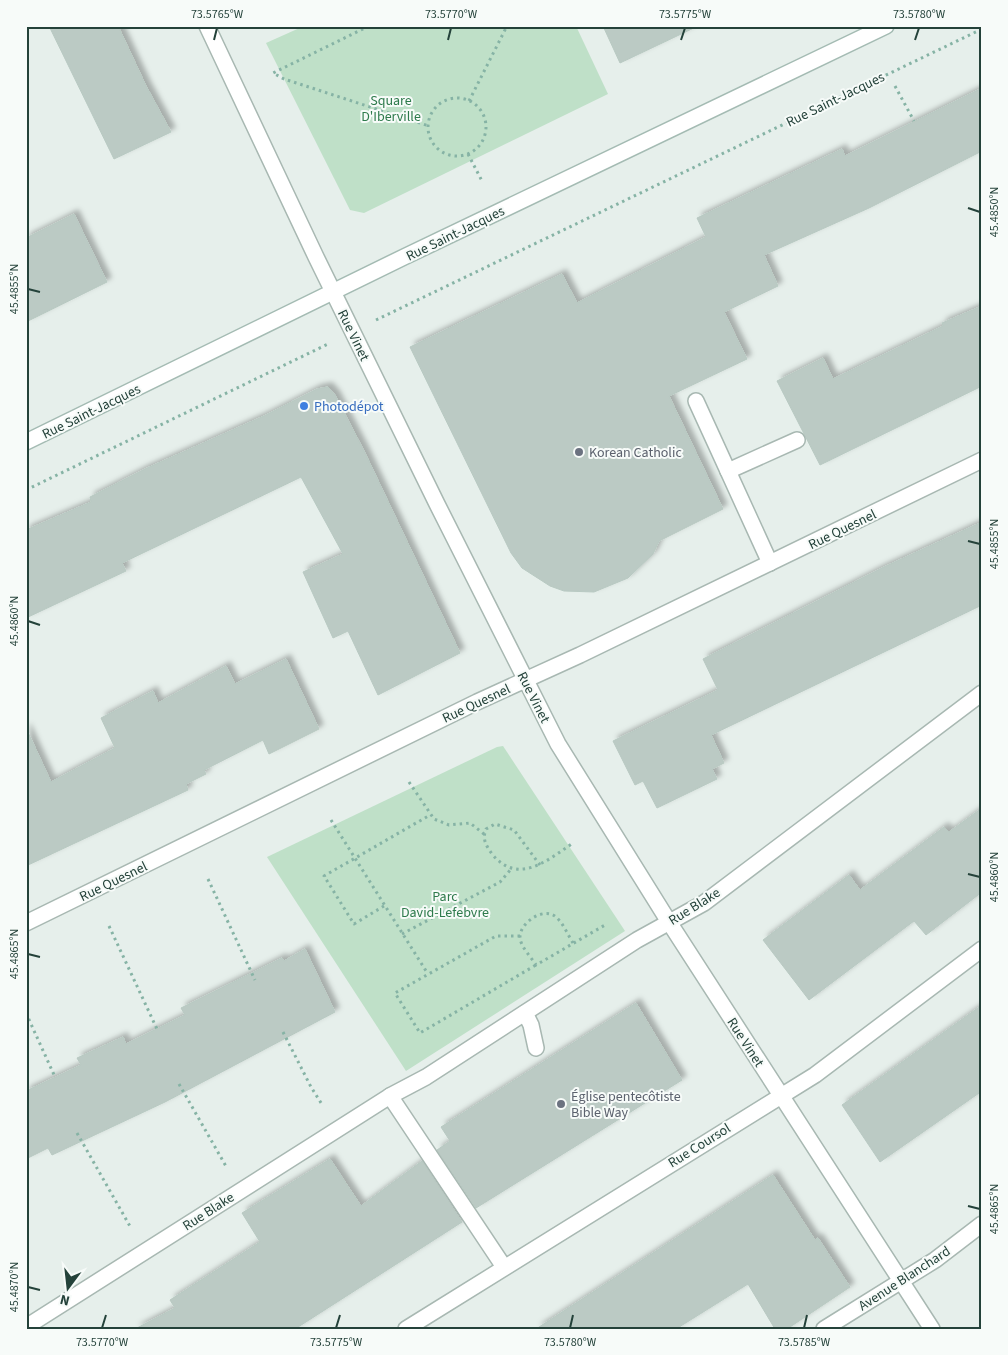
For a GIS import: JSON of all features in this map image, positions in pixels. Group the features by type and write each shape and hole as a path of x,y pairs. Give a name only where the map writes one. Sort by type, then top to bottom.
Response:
{"street":[{"name":"Rue Vinet","path":"207,26 334,292 558,744 669,922 932,1329"},
{"name":"Rue Saint-Jacques","path":"26,442 886,26"},
{"path":"696,401 770,563"},
{"path":"728,471 797,440"},
{"name":"Rue Quesnel","path":"26,923 477,702 982,460"},
{"name":"Rue Blake","path":"26,1327 390,1096 426,1077 637,940 715,895 982,693"},
{"name":"Rue Coursol","path":"406,1329 830,1063 982,949"},
{"path":"524,1013 532,1025 536,1048"},
{"path":"390,1096 504,1267"},
{"name":"Avenue Blanchard","path":"824,1329 935,1260 982,1224"}],"path":[{"path":"369,26 274,73 284,79 429,126"},
{"path":"470,101 507,26"},
{"name":"Rue Saint-Jacques","path":"390,313 982,28"},
{"path":"895,86 914,121"},
{"path":"458,98 470,101 482,112 486,128 481,144 468,154 452,155 441,150 431,138 429,126 434,110 442,103 458,98"},
{"path":"468,154 482,181"},
{"path":"26,490 318,349"},
{"path":"409,782 430,814 441,823 470,823 484,834 487,847 498,860 512,868 528,868 540,865 573,843"},
{"path":"384,906 354,924 324,876 430,814"},
{"path":"331,820 428,974"},
{"path":"484,834 490,826 495,824 507,826 519,836 540,865"},
{"path":"402,934 500,882 512,868"},
{"path":"208,879 255,980"},
{"path":"536,965 521,942 520,936 528,921 543,914 551,914 559,921 573,943"},
{"path":"520,936 496,936 395,992 420,1033 609,922"},
{"path":"109,926 157,1028"},
{"path":"26,1013 55,1077"},
{"path":"283,1032 311,1087"},
{"path":"179,1084 220,1159"},
{"path":"77,1133 124,1217"}],"green space":[{"name":"Square D'Iberville","path":"304,26 576,26 608,94 364,213 350,210 266,43"},
{"name":"Parc David-Lefebvre","path":"503,746 625,931 406,1071 267,857 497,747"}],"building":[{"path":"49,26 118,26 146,86 171,132 114,159"},
{"path":"603,26 698,26 620,63"},
{"name":"Korean Catholic","path":"982,88 982,151 869,208 764,255 778,286 724,312 747,359 669,396 723,509 659,541 653,554 628,578 594,592 564,591 550,586 522,568 511,553 410,347 562,274 577,303 706,237 697,218 842,149 845,156"},
{"path":"74,214 107,282 26,322 26,238"},
{"path":"982,306 982,386 820,465 777,381 823,358 833,379 943,326 942,323"},
{"path":"328,387 335,395 364,451 460,653 378,695 348,631 333,638 303,572 343,554 301,477 122,563 126,571 26,618 26,530 91,502 90,497 145,469 264,416 317,389"},
{"path":"982,522 982,605 711,735 724,763 712,769 717,779 657,808 643,781 635,785 613,741 718,690 703,659 884,567"},
{"path":"286,659 319,729 269,754 263,740 204,770 206,774 186,784 188,790 26,866 26,728 51,782 115,748 101,718 153,691 158,703 226,666 235,684"},
{"path":"982,808 982,892 926,935 914,921 809,1000 763,940 849,875 860,890 944,827 949,832"},
{"path":"305,949 335,1012 165,1102 52,1155 48,1148 26,1159 26,1091 81,1065 77,1058 123,1037 126,1044 185,1015 181,1008 282,958 284,961"},
{"name":"Église pentecôtiste Bible Way","path":"636,1003 682,1080 476,1208 437,1150 450,1141 441,1127"},
{"path":"982,1005 982,1091 880,1162 842,1105"},
{"path":"330,1159 361,1206 422,1161 462,1222 295,1329 135,1329 175,1308 170,1300 260,1242 242,1213"},
{"path":"773,1175 815,1240 818,1238 850,1287 787,1329 775,1329 748,1284 676,1329 536,1329"}],"place":[{"name":"Photodépot","path":"304,406"},
{"name":"Korean Catholic","path":"579,452"},
{"name":"Église pentecôtiste Bible Way","path":"561,1104"}]}
